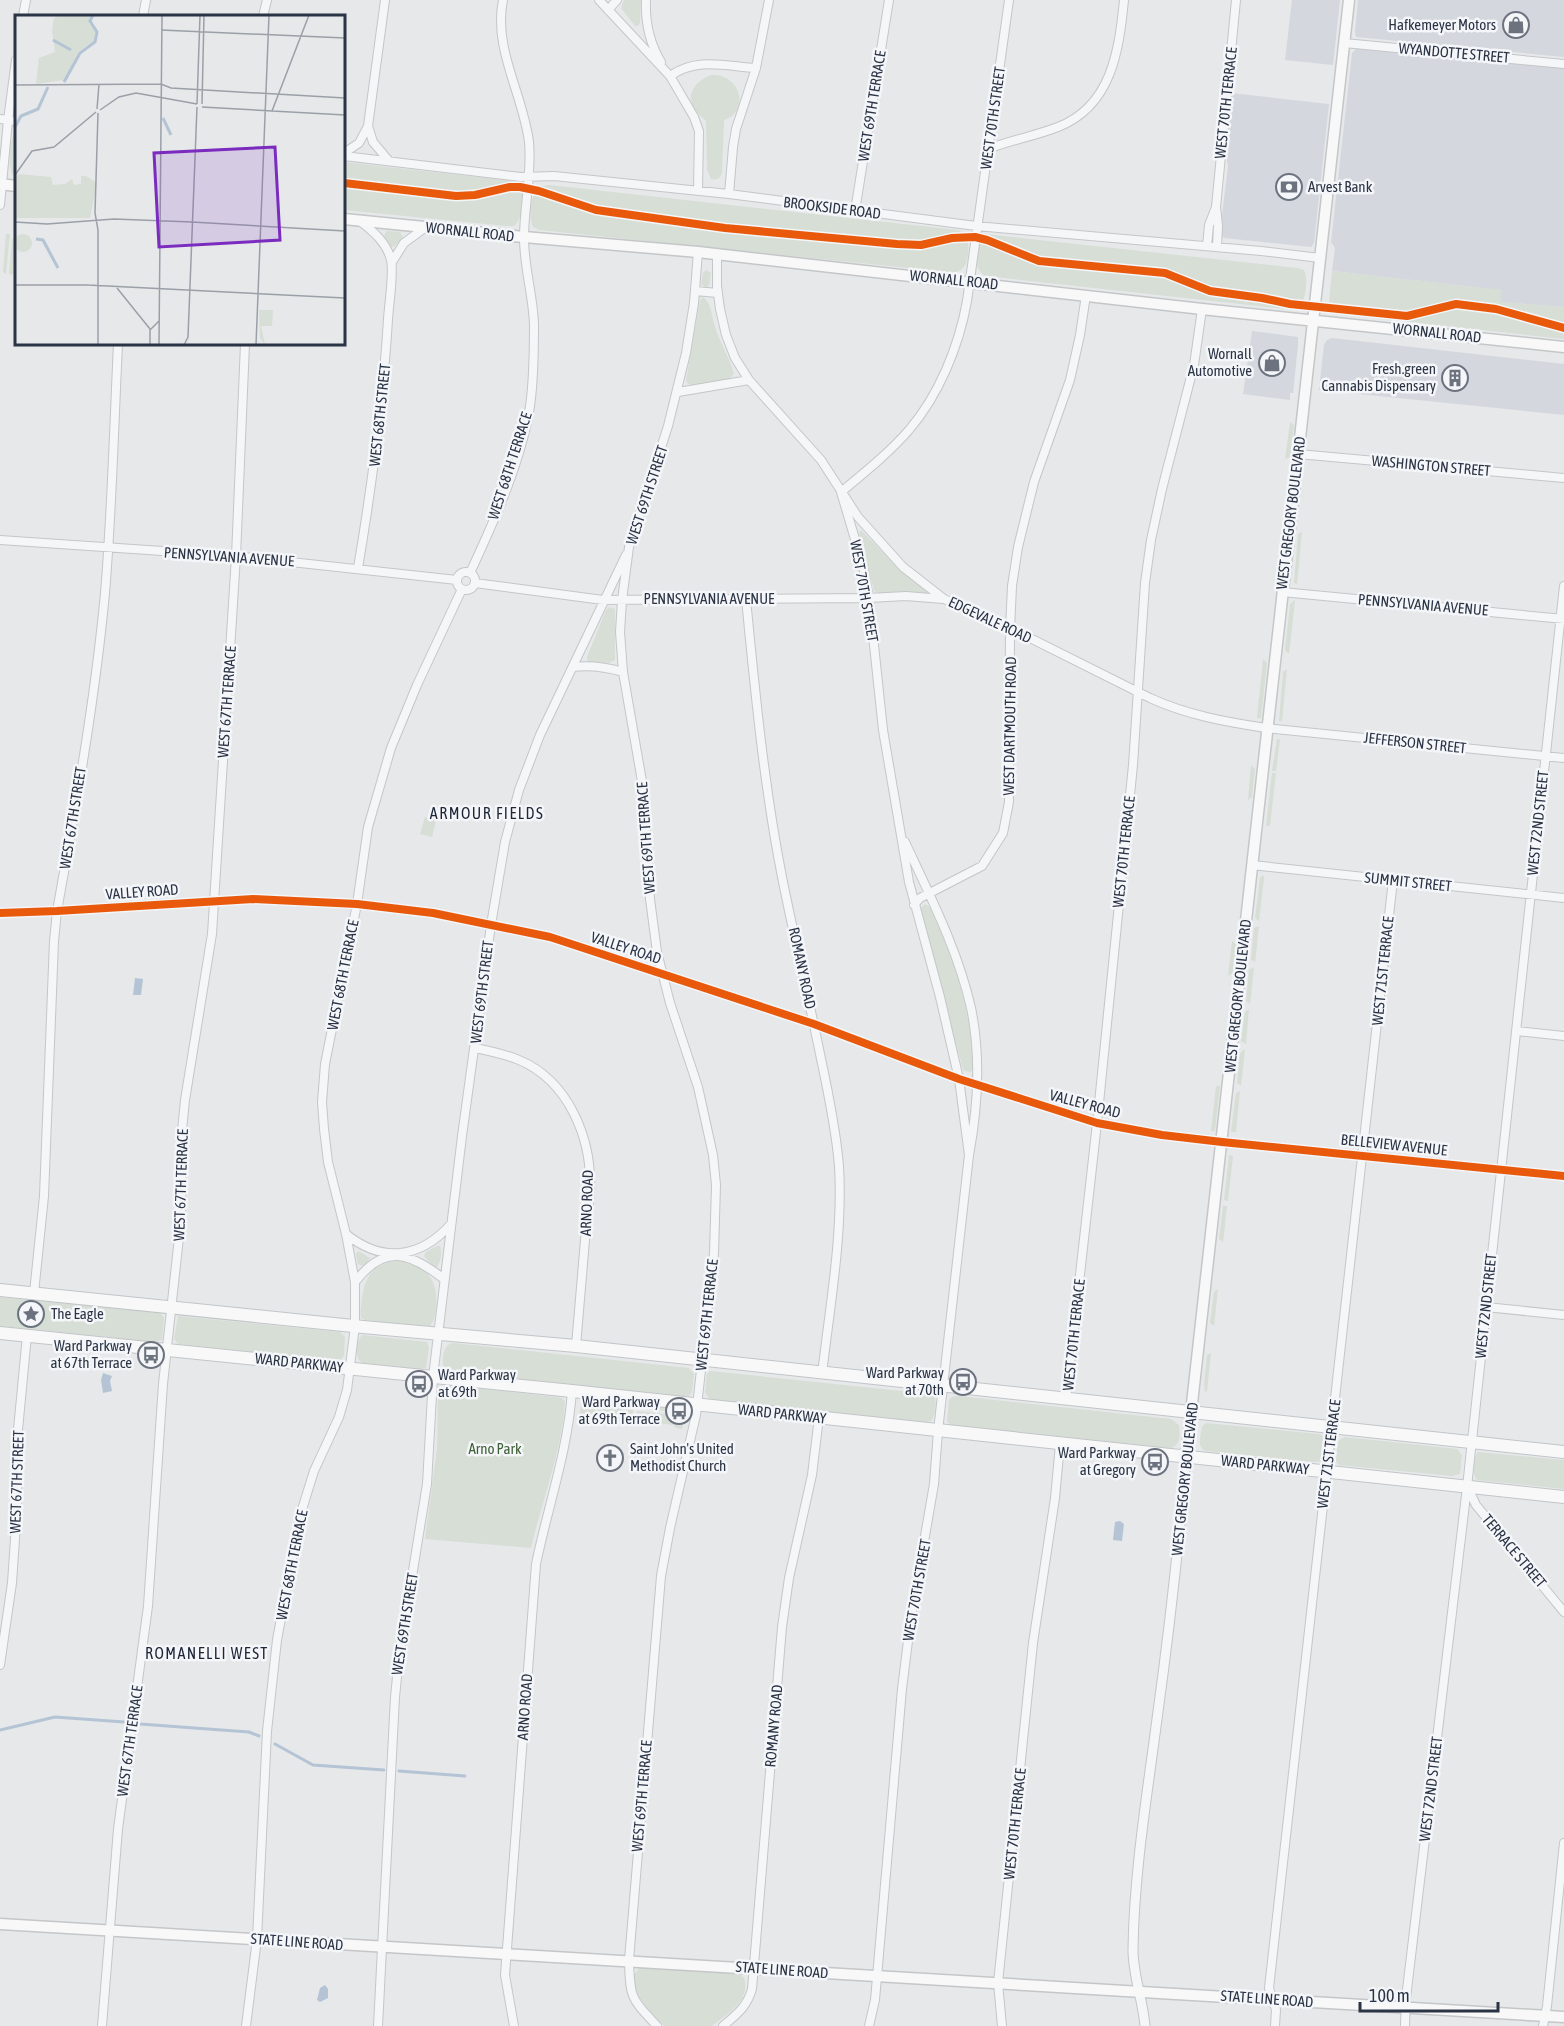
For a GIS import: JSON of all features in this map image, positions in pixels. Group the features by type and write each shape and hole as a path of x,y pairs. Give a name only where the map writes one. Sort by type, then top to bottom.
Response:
{"main road":[{"name":"WEST GREGORY BOULEVARD","path":"1186,1456 1349,0"},
{"name":"WORNALL ROAD","path":"345,219 698,252 1202,309 1564,346"},
{"path":"0,1290 576,1346 1564,1452"},
{"name":"WARD PARKWAY","path":"0,1333 572,1391 1564,1497"},
{"name":"STATE LINE ROAD","path":"0,1924 1139,1991 1545,2021 1564,2017"}],"street":[{"path":"23,15 26,0"},
{"path":"143,15 146,0"},
{"path":"263,15 267,0"},
{"path":"345,153 359,143 368,126 385,0"},
{"name":"WEST 68TH TERRACE","path":"470,573 502,500 530,408 533,378 533,320 524,237 530,158 527,131 505,56 501,11 503,0"},
{"path":"599,0 670,76"},
{"path":"608,10 617,0"},
{"path":"646,0 647,27 651,41 694,117 699,131 698,191"},
{"path":"729,194 736,129 756,68 769,0"},
{"name":"WEST 69TH TERRACE","path":"855,212 889,0"},
{"name":"WEST 70TH STREET","path":"969,1155 959,1079 940,996 914,905 883,730 869,598 855,534 841,492 889,451 910,428 930,399 948,364 963,323 1009,0"},
{"path":"988,149 1061,126 1078,117 1091,106 1111,73 1124,0"},
{"name":"WEST 70TH TERRACE","path":"1217,247 1216,207 1236,0"},
{"name":"WYANDOTTE STREET","path":"1344,43 1564,64"},
{"path":"670,76 684,67 696,64 756,68"},
{"path":"0,205 15,68"},
{"path":"368,126 373,142 389,161"},
{"name":"BROOKSIDE ROAD","path":"345,154 529,176 554,176 729,194 976,226 1320,258"},
{"name":"WEST 70TH TERRACE","path":"1207,246 1209,225 1216,207"},
{"path":"359,220 383,243 392,262"},
{"path":"392,262 404,243 426,227"},
{"name":"WEST 69TH STREET","path":"378,2026 399,1656 427,1484 433,1377 444,1279 490,925 505,842 519,790 540,735 629,547 658,462 678,392 686,353 698,252"},
{"name":"EDGEVALE ROAD","path":"717,254 718,293 726,335 735,358 749,380 821,460 858,517 903,567 944,599 1170,707 1201,716 1266,728"},
{"name":"WEST 68TH STREET","path":"358,568 372,488 385,377 392,262"},
{"path":"695,291 718,293"},
{"name":"WEST DARTMOUTH ROAD","path":"914,905 929,893 982,866 1003,833 1009,802 1012,586 1024,519 1034,482 1070,380 1086,295"},
{"name":"WEST 70TH TERRACE","path":"1066,1399 1097,1123 1133,765 1142,621 1151,540 1168,461 1194,365 1202,309"},
{"name":"WEST 67TH STREET","path":"34,1293 44,1196 51,979 57,911 94,690 108,548 118,345"},
{"name":"WEST 67TH TERRACE","path":"102,2026 118,1829 148,1606 166,1350 181,1219 182,1130 185,1100 209,961 236,556 245,345"},
{"path":"678,392 749,380"},
{"name":"WASHINGTON STREET","path":"1298,454 1564,478"},
{"name":"PENNSYLVANIA AVENUE","path":"0,540 236,556 457,580"},
{"name":"WEST 69TH STREET","path":"622,600 629,547"},
{"path":"470,573 475,583 469,590 462,589 457,580 461,574 470,573"},
{"name":"PENNSYLVANIA AVENUE","path":"475,583 603,600 906,596 944,599"},
{"name":"WEST 72ND STREET","path":"1405,2026 1467,1487 1564,586"},
{"name":"WEST 68TH TERRACE","path":"257,1940 267,1731 277,1640 300,1516 314,1471 339,1417 350,1368 355,1326 354,1282 346,1234 328,1162 322,1102 325,1064 357,904 368,827 391,748 462,589"},
{"name":"PENNSYLVANIA AVENUE","path":"1282,592 1562,619"},
{"name":"ROMANY ROAD","path":"746,598 760,737 774,833 830,1098 838,1163 840,1197 833,1285 822,1374"},
{"name":"WEST 69TH TERRACE","path":"622,600 620,632 623,672 643,787 650,899 657,952 698,1087 709,1132 716,1185 714,1253 697,1405 661,1576 629,1960 629,1989 635,2002 657,2026"},
{"path":"573,667 595,666 623,672"},
{"name":"JEFFERSON STREET","path":"1266,728 1564,759"},
{"name":"WEST 70TH STREET","path":"869,2026 875,2000 902,1689 911,1617 930,1507 977,1085 975,1032 956,956 901,832"},
{"name":"SUMMIT STREET","path":"1252,865 1564,898"},
{"name":"WEST 71ST TERRACE","path":"1275,2026 1276,2010 1269,1988 1364,1156 1393,880"},
{"name":"VALLEY ROAD","path":"0,913 264,899 357,904 432,913 550,937 814,1024 959,1079 1097,1123 1162,1135 1222,1142"},
{"path":"1516,1031 1564,1036"},
{"name":"ARNO ROAD","path":"475,1048 503,1054 537,1070 565,1098 581,1130 588,1159 590,1189 576,1346"},
{"name":"BELLEVIEW AVENUE","path":"1222,1142 1564,1176"},
{"path":"354,1282 369,1267 385,1257 433,1242 451,1224"},
{"path":"346,1234 367,1249 415,1259 444,1279"},
{"path":"1486,1306 1564,1315"},
{"name":"WEST 67TH STREET","path":"0,1665 12,1583 17,1510 17,1440 27,1335"},
{"name":"ARNO ROAD","path":"514,2026 506,1984 507,1954 536,1564 569,1424 572,1391"},
{"name":"ROMANY ROAD","path":"723,2026 743,2009 749,2001 752,1989 782,1627 789,1578 812,1475 819,1417"},
{"name":"WEST 70TH TERRACE","path":"1002,2026 998,1983 1034,1644 1055,1498 1059,1444"},
{"name":"WEST GREGORY BOULEVARD","path":"1145,2026 1144,2008 1134,1974 1133,1953 1139,1854 1171,1617 1186,1456"},
{"name":"TERRACE STREET","path":"1467,1487 1476,1505 1564,1612"},
{"path":"1545,2021 1564,1843"},
{"path":"246,2026 257,1940"}],"shaded area":[{"path":"1292,0 1340,0 1333,65 1285,60"},
{"path":"1358,0 1564,0 1564,57 1356,37"},
{"path":"1356,49 1564,68 1564,307 1500,302 1501,290 1332,271 1335,248 1331,242 1352,53"},
{"path":"1231,93 1329,104 1314,243 1311,247 1221,236 1228,167 1225,146"},
{"path":"1252,331 1298,337 1293,393 1290,393 1290,400 1243,394"},
{"path":"1332,338 1564,364 1564,415 1319,390 1324,345"}],"green space":[{"path":"624,0 641,0 638,26 635,26 621,8"},
{"path":"711,75 729,80 735,86 739,101 737,109 724,120 722,173 719,178 715,179 711,179 707,170 706,121 695,110 691,98 697,84"},
{"path":"15,132 15,178 10,162"},
{"path":"345,162 513,181 518,185 523,196 521,216 514,226 345,210"},
{"path":"549,185 958,230 967,239 967,258 960,270 948,272 539,230 533,227 531,205 537,190 541,186"},
{"path":"386,231 400,232 403,237 391,247 384,236"},
{"path":"6,234 10,234 6,274 3,272"},
{"path":"985,234 1297,268 1304,270 1305,296 1299,309 1296,310 985,276 978,267 976,256"},
{"path":"15,238 15,275 9,274 12,239"},
{"path":"706,270 711,273 709,285 706,288 701,284 703,273"},
{"path":"1332,271 1502,290 1501,302 1564,307 1564,339 1334,314 1329,303"},
{"path":"703,297 710,307 717,333 734,374 728,380 691,385 686,380 700,300"},
{"path":"1290,422 1294,425 1290,457 1285,459"},
{"path":"861,530 927,593 879,593 874,591 859,533"},
{"path":"1302,532 1297,584 1294,583 1298,534"},
{"path":"1295,600 1289,654 1285,650 1290,604"},
{"path":"610,607 615,609 615,660 609,663 589,662 587,657 606,610"},
{"path":"1263,659 1267,663 1261,718 1257,718"},
{"path":"1287,669 1282,721 1279,721 1283,672"},
{"path":"1277,739 1280,740 1276,771 1272,771"},
{"path":"1251,765 1255,769 1252,797 1248,800"},
{"path":"1272,773 1276,773 1270,826 1266,826"},
{"path":"425,817 436,820 432,837 420,834"},
{"path":"1263,875 1259,921 1255,918 1260,878"},
{"path":"925,904 930,907 945,942 962,994 970,1031 973,1064 971,1072 963,1069 921,917 920,909"},
{"path":"1259,926 1255,962 1251,960 1254,928"},
{"path":"1232,941 1236,944 1233,973 1228,976"},
{"path":"1254,967 1250,1004 1246,1001 1249,970"},
{"path":"1249,1009 1246,1044 1241,1041 1245,1012"},
{"path":"1245,1049 1241,1086 1237,1083 1240,1053"},
{"path":"1216,1086 1220,1086 1215,1131 1211,1131"},
{"path":"1240,1091 1236,1132 1231,1132 1236,1093"},
{"path":"1229,1155 1233,1156 1228,1201 1224,1200"},
{"path":"1223,1206 1227,1206 1223,1242 1219,1239"},
{"path":"440,1246 441,1257 437,1267 434,1267 424,1256 426,1252"},
{"path":"358,1251 370,1258 362,1266 358,1264 356,1254"},
{"path":"397,1261 423,1270 432,1281 435,1288 436,1307 430,1326 367,1321 361,1318 363,1291 368,1278 376,1268"},
{"path":"1218,1289 1214,1326 1210,1323 1214,1292"},
{"path":"0,1297 160,1313 164,1318 162,1340 155,1342 0,1326"},
{"path":"178,1316 340,1332 345,1337 344,1356 335,1361 178,1344 174,1339"},
{"path":"362,1335 427,1342 429,1348 426,1368 362,1363 359,1360 357,1349"},
{"path":"449,1344 689,1368 694,1374 692,1392 689,1396 683,1397 448,1372 443,1368 444,1352"},
{"path":"1211,1353 1207,1391 1205,1392 1207,1355"},
{"path":"710,1371 931,1394 935,1397 935,1413 931,1421 926,1422 710,1400 705,1392 707,1374"},
{"name":"Arno Park","path":"449,1385 556,1397 562,1398 565,1402 556,1457 531,1548 425,1539 437,1448 438,1394 440,1389"},
{"path":"958,1396 1171,1419 1179,1425 1179,1439 1177,1444 1171,1448 950,1425 947,1421 949,1400"},
{"path":"582,1399 633,1404 633,1407 582,1402"},
{"path":"581,1405 633,1410 632,1421 593,1417 589,1422 579,1422"},
{"path":"637,1405 685,1409 684,1413 637,1408"},
{"path":"637,1411 684,1416 682,1429 674,1425 636,1421"},
{"path":"1206,1423 1319,1434 1322,1435 1324,1441 1324,1449 1319,1462 1206,1451 1201,1447 1200,1440 1202,1426"},
{"path":"1345,1437 1457,1449 1462,1455 1460,1474 1452,1476 1339,1465 1336,1461 1338,1441"},
{"path":"1478,1452 1564,1460 1564,1489 1477,1480 1473,1466"},
{"path":"640,1967 738,1973 744,1978 744,1993 737,2006 712,2026 664,2026 633,1992 633,1976"}],"water":[{"path":"135,978 143,979 141,995 133,995"},
{"path":"103,1373 112,1376 110,1381 112,1391 103,1393 101,1380"},
{"path":"1120,1521 1124,1524 1122,1541 1113,1540 1115,1522"},
{"path":"325,1985 328,1989 328,1998 320,2002 317,2000 320,1988"}],"waterway":[{"path":"0,1730 55,1717 124,1722"},
{"path":"140,1724 249,1732 259,1736"},
{"path":"275,1744 313,1765 384,1770"},
{"path":"399,1771 465,1776"}],"cycle path":[{"path":"345,183 456,196 520,187 596,210 725,228 897,244 921,245 952,238 975,237 1039,261 1165,273 1210,291 1290,304 1407,316 1456,304 1496,309 1564,328"},
{"path":"0,913 253,899 357,904 433,913 550,937 814,1024 959,1079 1097,1123 1162,1135 1222,1142 1564,1176"}],"place":[{"name":"Hafkemeyer Motors","path":"1516,25"},
{"name":"Arvest Bank","path":"1289,187"},
{"name":"Wornall Automotive","path":"1272,363"},
{"name":"Fresh.green Cannabis Dispensary","path":"1455,378"},
{"name":"The Eagle","path":"31,1314"},
{"name":"Ward Parkway at 67th Terrace","path":"151,1355"},
{"name":"Ward Parkway at 70th","path":"963,1382"},
{"name":"Ward Parkway at 69th","path":"419,1384"},
{"name":"Ward Parkway at 69th Terrace","path":"679,1411"},
{"name":"Saint John's United Methodist Church","path":"610,1458"},
{"name":"Ward Parkway at Gregory","path":"1155,1462"}],"district":[{"name":"ARMOUR FIELDS","path":"487,813"},
{"name":"ROMANELLI WEST","path":"207,1653"}]}
